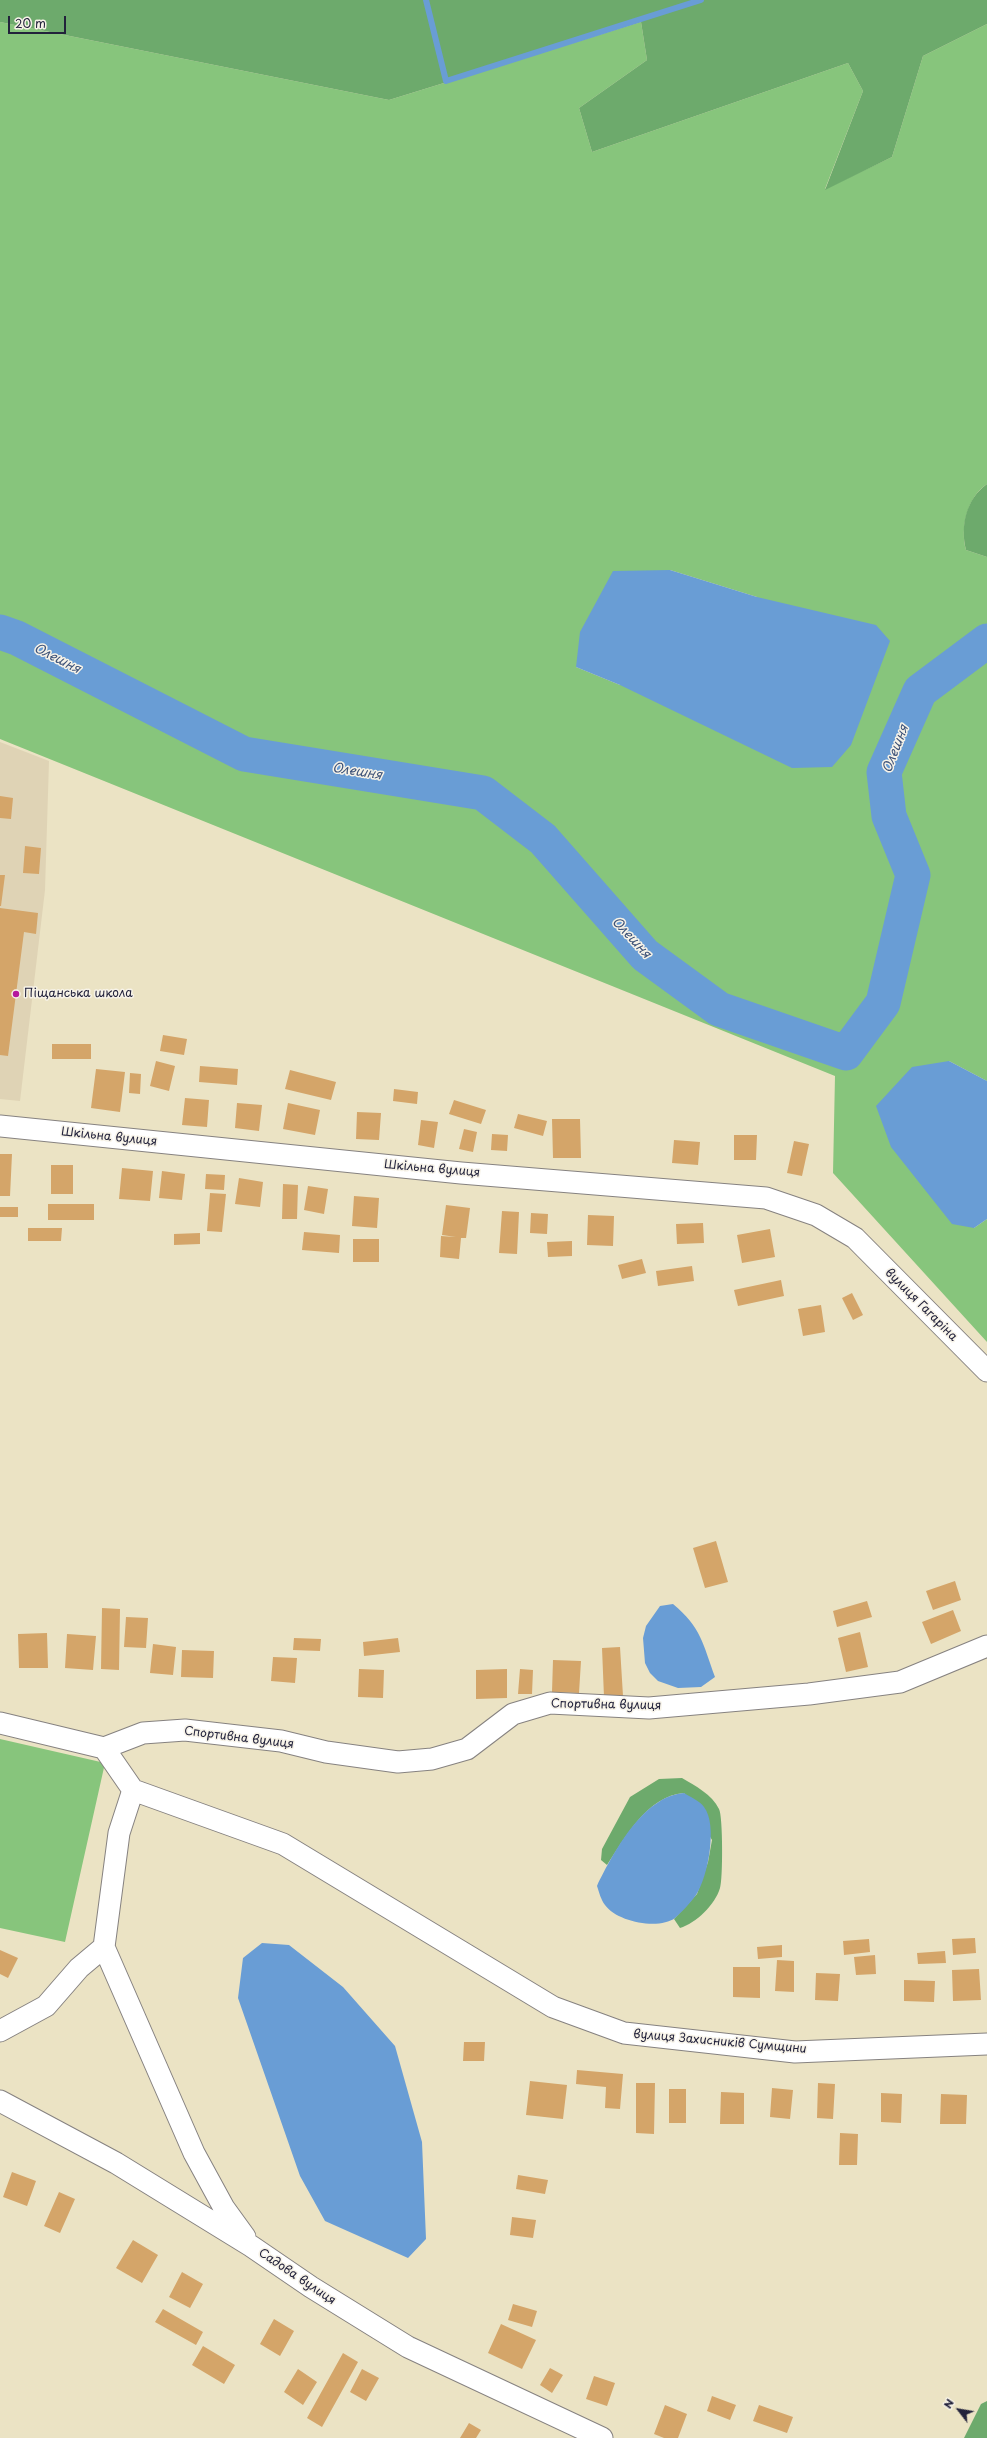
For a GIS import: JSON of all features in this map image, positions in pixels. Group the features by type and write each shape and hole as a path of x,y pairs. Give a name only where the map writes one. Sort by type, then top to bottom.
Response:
{"street":[{"name":"Шкільна вулиця","path":"0,1126 461,1173 766,1198 816,1215 855,1238"},
{"name":"вулиця Гагаріна","path":"855,1238 987,1371"},
{"name":"Спортивна вулиця","path":"104,1748 143,1733 185,1730 281,1741 326,1752 398,1762 432,1759 467,1749 513,1714 550,1703 649,1708 809,1694 900,1682 987,1646"},
{"path":"0,1723 104,1748 132,1790 119,1833 104,1947 194,2153 224,2208 251,2246"},
{"name":"вулиця Захисників Сумщини","path":"132,1790 283,1844 554,2007 624,2033 795,2052 987,2044"},
{"path":"0,2031 46,2006 79,1968 104,1947"},
{"name":"Садова вулиця","path":"0,2100 116,2163 251,2246 311,2287 408,2347 602,2438"}],"shaded area":[{"name":"Піщанська школа","path":"0,742 49,761 45,890 20,1101 0,1099"}],"green space":[{"path":"0,0 987,0 987,24 923,56 892,157 825,190 863,91 848,63 592,152 579,108 647,60 641,22 389,100 0,22"},
{"path":"0,22 389,100 641,22 647,60 579,108 592,152 848,63 863,91 825,189 892,157 923,56 987,24 987,484 974,497 970,505 965,523 964,541 966,550 987,557 987,1081 949,1061 974,1228 987,1219 987,1342 833,1173 835,1076 0,739","holes":["670,570 757,597 620,685 576,667"]},
{"path":"987,484 987,557 966,550 964,541 964,523 966,514 974,497"},
{"path":"0,1739 105,1763 65,1942 0,1928"},
{"path":"682,1778 698,1787 708,1795 719,1809 722,1835 722,1861 720,1888 714,1901 698,1918 680,1928 674,1919 697,1894 708,1862 712,1840 684,1793 671,1796 648,1810 638,1820 607,1865 601,1860 602,1849 630,1797 659,1779"},
{"path":"987,2401 987,2438 964,2438 981,2404"}],"water":[{"path":"670,570 757,597 876,625 890,641 851,745 832,767 792,768 620,685 576,667 580,632 613,571"},
{"path":"949,1061 987,1081 987,1219 974,1228 952,1224 891,1147 876,1106 912,1067"},
{"path":"673,1604 690,1620 700,1637 715,1677 701,1687 678,1688 658,1681 650,1673 645,1663 643,1638 646,1626 660,1606"},
{"path":"684,1793 704,1807 708,1815 710,1826 710,1851 704,1876 696,1895 675,1918 668,1922 649,1924 628,1920 619,1916 611,1911 602,1901 597,1886 621,1843 631,1828 643,1815 655,1804 669,1797"},
{"path":"262,1943 289,1945 343,1987 395,2046 422,2142 426,2239 408,2258 325,2221 300,2176 238,1998 243,1958"}],"building":[{"path":"0,796 13,798 11,819 0,818"},
{"path":"25,846 41,848 39,874 23,873"},
{"path":"0,875 5,875 1,906 0,906"},
{"path":"0,908 38,913 36,934 24,932 8,1056 0,1055"},
{"path":"163,1035 187,1039 184,1055 160,1051"},
{"path":"52,1044 91,1044 91,1059 52,1059"},
{"path":"156,1061 175,1066 169,1091 150,1086"},
{"path":"200,1066 238,1069 237,1085 199,1082"},
{"path":"96,1069 125,1072 120,1112 91,1108"},
{"path":"290,1070 336,1082 331,1100 285,1089"},
{"path":"130,1073 141,1074 140,1094 129,1093"},
{"path":"394,1089 418,1092 417,1104 393,1101"},
{"path":"185,1098 209,1100 207,1127 182,1125"},
{"path":"454,1100 486,1110 481,1124 449,1114"},
{"path":"237,1103 262,1105 259,1131 235,1128"},
{"path":"288,1103 320,1110 315,1135 283,1129"},
{"path":"357,1112 381,1113 379,1140 356,1139"},
{"path":"518,1114 547,1121 543,1136 514,1128"},
{"path":"552,1119 580,1119 581,1158 553,1158"},
{"path":"421,1120 438,1122 434,1148 418,1145"},
{"path":"464,1129 477,1132 473,1152 459,1149"},
{"path":"492,1134 508,1135 507,1151 491,1150"},
{"path":"734,1135 757,1135 756,1160 734,1160"},
{"path":"674,1140 700,1142 698,1165 672,1163"},
{"path":"794,1141 809,1144 802,1176 787,1173"},
{"path":"0,1154 12,1154 10,1196 0,1196"},
{"path":"51,1165 73,1165 73,1194 51,1194"},
{"path":"122,1168 153,1171 150,1201 119,1199"},
{"path":"162,1171 185,1174 182,1200 159,1198"},
{"path":"206,1174 225,1175 224,1190 205,1189"},
{"path":"239,1178 263,1182 260,1207 235,1204"},
{"path":"283,1184 298,1185 297,1219 282,1219"},
{"path":"308,1186 328,1189 324,1214 304,1210"},
{"path":"210,1193 226,1194 222,1232 207,1231"},
{"path":"354,1196 379,1198 377,1228 352,1226"},
{"path":"48,1204 94,1204 94,1220 48,1220"},
{"path":"446,1205 470,1208 466,1238 461,1238 459,1259 440,1257 441,1236 456,1237 442,1235"},
{"path":"0,1207 18,1207 18,1217 0,1217"},
{"path":"502,1211 519,1212 517,1254 499,1253"},
{"path":"531,1213 548,1214 547,1234 530,1233"},
{"path":"588,1215 614,1216 613,1246 587,1245"},
{"path":"703,1223 704,1243 677,1244 676,1224"},
{"path":"28,1228 62,1228 61,1241 28,1241"},
{"path":"770,1229 775,1257 742,1263 737,1235"},
{"path":"304,1232 340,1235 339,1253 302,1250"},
{"path":"200,1233 200,1244 174,1245 174,1234"},
{"path":"353,1239 379,1239 379,1262 353,1262"},
{"path":"572,1241 572,1256 548,1257 547,1242"},
{"path":"642,1259 646,1273 622,1279 618,1265"},
{"path":"692,1266 694,1281 658,1286 656,1271"},
{"path":"781,1280 784,1296 738,1306 734,1290"},
{"path":"852,1293 863,1315 853,1320 842,1298"},
{"path":"821,1305 825,1332 803,1336 798,1309"},
{"path":"716,1541 728,1582 705,1588 693,1548"},
{"path":"955,1581 961,1600 933,1610 926,1591"},
{"path":"867,1601 872,1617 837,1627 833,1611"},
{"path":"102,1608 120,1609 119,1670 101,1669"},
{"path":"953,1610 961,1631 931,1644 922,1622"},
{"path":"126,1617 148,1618 146,1648 124,1647"},
{"path":"860,1632 868,1667 846,1672 838,1638"},
{"path":"47,1633 48,1668 19,1668 18,1634"},
{"path":"67,1634 96,1636 93,1670 65,1668"},
{"path":"294,1638 321,1639 320,1651 293,1650"},
{"path":"398,1638 400,1652 364,1656 363,1642"},
{"path":"153,1644 176,1647 173,1675 150,1673"},
{"path":"620,1647 623,1696 604,1697 602,1648"},
{"path":"182,1650 214,1651 213,1678 181,1677"},
{"path":"273,1657 297,1658 295,1683 271,1681"},
{"path":"553,1660 581,1661 579,1693 552,1692"},
{"path":"359,1669 384,1670 383,1698 358,1697"},
{"path":"507,1669 507,1698 476,1699 476,1670"},
{"path":"520,1669 533,1670 532,1694 518,1694"},
{"path":"975,1938 976,1953 953,1955 952,1939"},
{"path":"869,1939 870,1952 844,1955 843,1941"},
{"path":"782,1945 782,1957 758,1959 757,1947"},
{"path":"0,1950 18,1958 8,1978 0,1974"},
{"path":"945,1951 946,1963 918,1964 917,1953"},
{"path":"875,1955 876,1974 856,1975 854,1957"},
{"path":"777,1960 794,1961 794,1992 775,1991"},
{"path":"733,1967 760,1967 760,1998 733,1997"},
{"path":"979,1969 981,2000 953,2001 952,1970"},
{"path":"816,1973 840,1974 838,2001 815,2000"},
{"path":"904,1980 935,1981 934,2002 904,2001"},
{"path":"464,2042 485,2042 484,2061 463,2061"},
{"path":"577,2070 623,2074 620,2109 605,2108 606,2087 576,2084"},
{"path":"530,2081 567,2085 563,2119 526,2115"},
{"path":"636,2083 655,2083 654,2134 636,2133"},
{"path":"818,2083 835,2084 833,2119 817,2118"},
{"path":"772,2088 793,2090 790,2119 770,2117"},
{"path":"669,2089 686,2089 686,2123 669,2123"},
{"path":"721,2092 744,2093 744,2124 720,2124"},
{"path":"881,2093 902,2094 901,2123 881,2122"},
{"path":"941,2094 967,2095 966,2124 940,2124"},
{"path":"840,2133 858,2134 857,2165 839,2165"},
{"path":"12,2172 36,2181 27,2206 3,2197"},
{"path":"518,2175 548,2180 545,2194 516,2189"},
{"path":"59,2192 75,2199 60,2233 44,2226"},
{"path":"512,2217 536,2220 533,2238 510,2235"},
{"path":"133,2240 158,2255 142,2283 116,2268"},
{"path":"182,2272 203,2284 190,2308 169,2297"},
{"path":"513,2304 537,2311 532,2327 508,2320"},
{"path":"163,2309 203,2332 196,2345 155,2322"},
{"path":"274,2319 294,2331 280,2356 260,2344"},
{"path":"501,2324 536,2340 522,2369 488,2353"},
{"path":"203,2346 235,2365 224,2384 192,2365"},
{"path":"343,2353 358,2362 322,2427 307,2418"},
{"path":"550,2368 563,2375 552,2393 540,2385"},
{"path":"298,2369 317,2382 303,2405 284,2392"},
{"path":"362,2369 379,2378 366,2401 350,2392"},
{"path":"594,2376 615,2383 607,2406 586,2399"},
{"path":"712,2396 736,2405 730,2420 707,2411"},
{"path":"665,2405 687,2414 678,2438 664,2438 654,2434"},
{"path":"759,2405 793,2417 787,2433 753,2421"},
{"path":"469,2423 481,2430 476,2438 460,2438"}],"waterway":[{"path":"426,0 446,81 701,0"},
{"name":"Олешня","path":"0,632 17,638 244,754 483,793 543,839 645,955 719,1009 846,1053 883,1003 913,875 889,816 884,772 920,691 987,641"}],"place":[{"name":"Піщанська школа","path":"16,994"}]}
